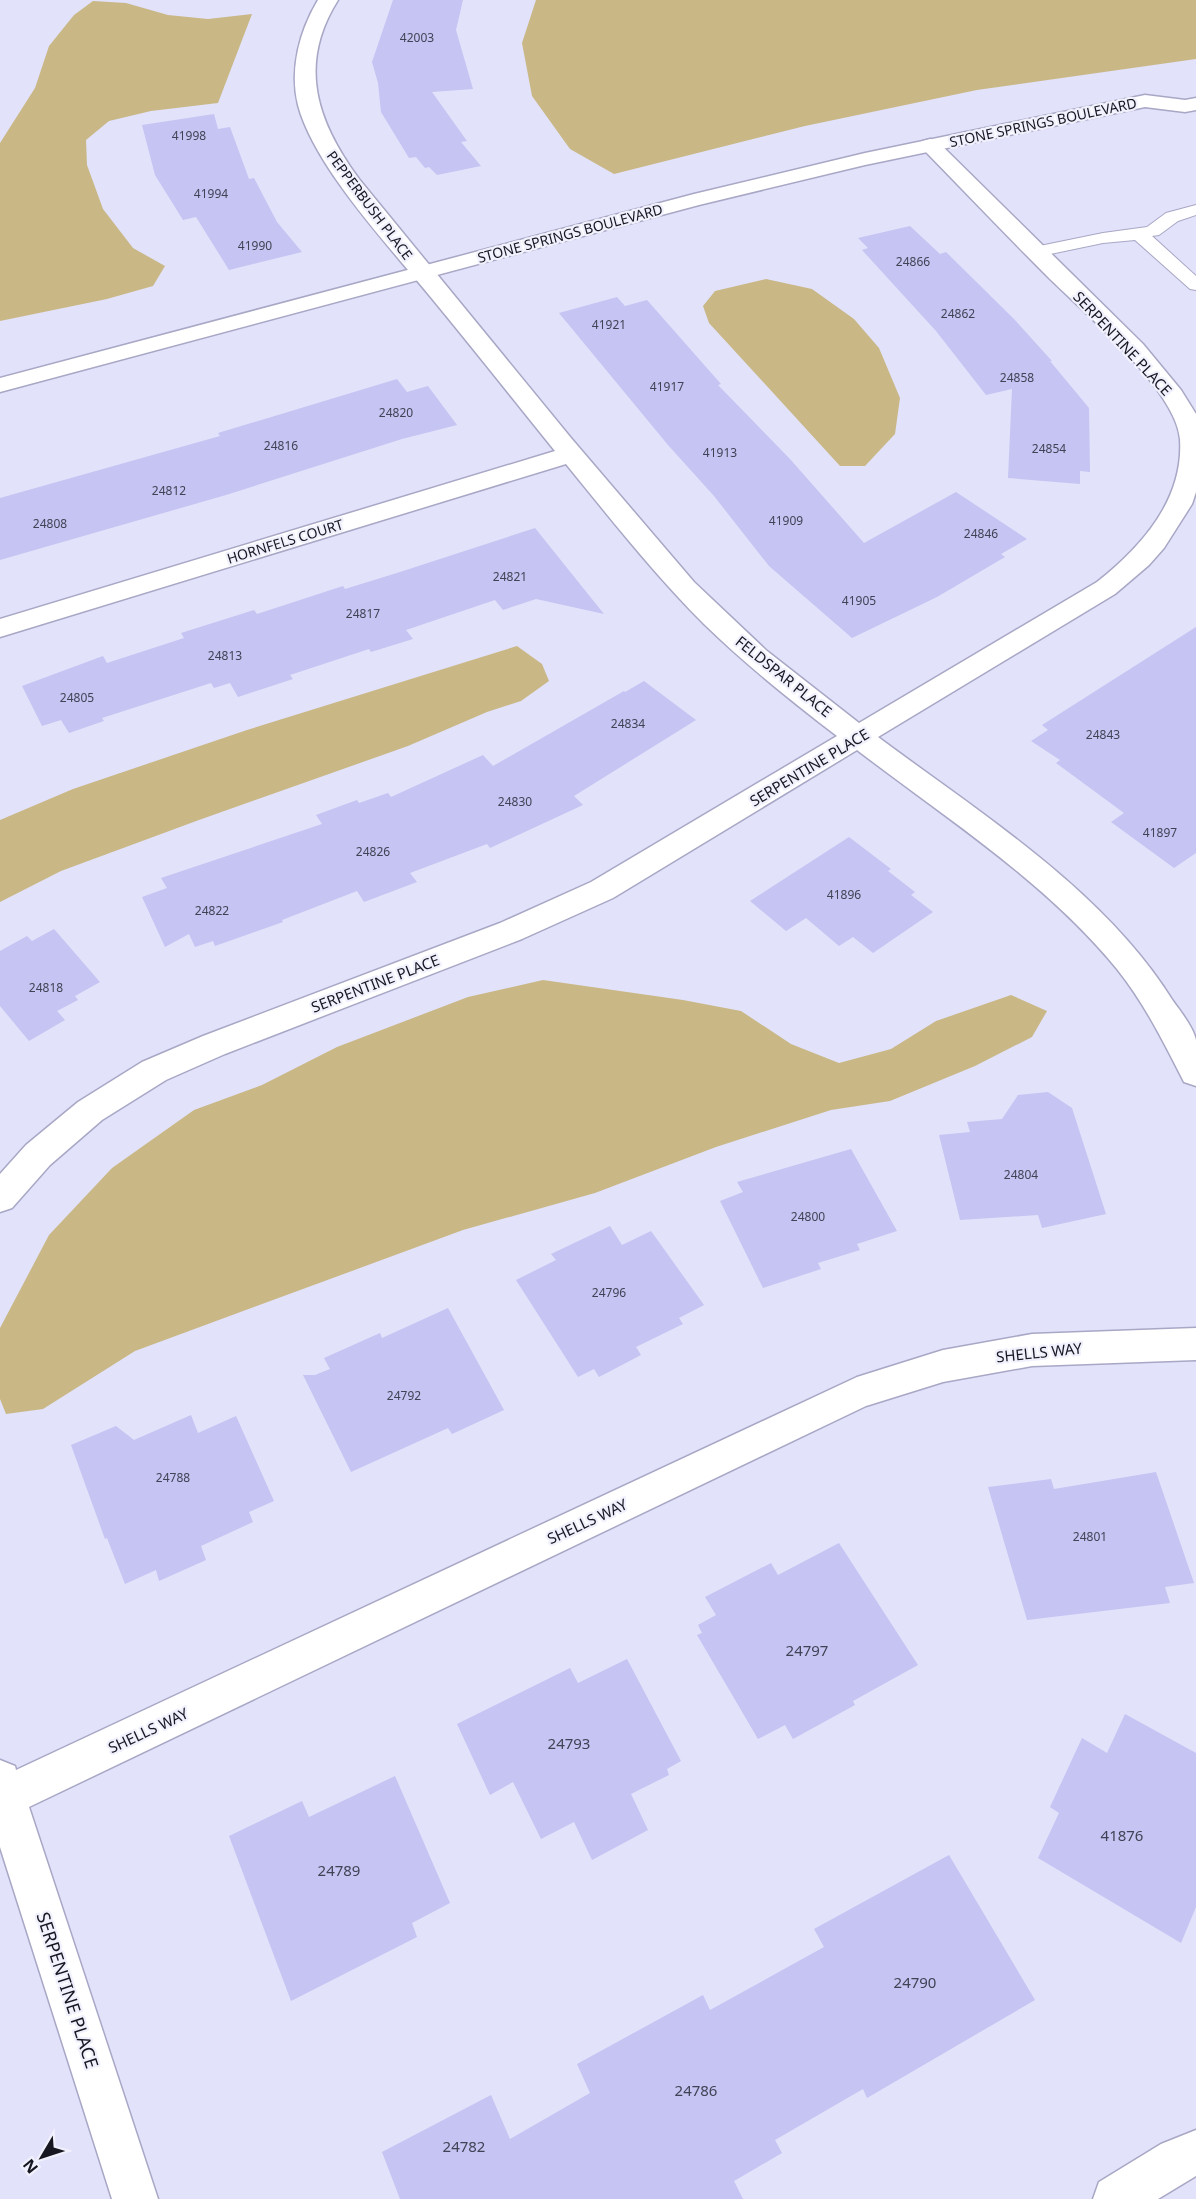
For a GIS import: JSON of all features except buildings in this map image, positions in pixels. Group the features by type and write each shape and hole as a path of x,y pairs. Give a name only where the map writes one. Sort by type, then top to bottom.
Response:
{"street":[{"name":"PEPPERBUSH PLACE","path":"328,0 320,11 311,34 305,77 307,101 333,160 422,272"},
{"name":"STONE SPRINGS BOULEVARD","path":"1145,101 1164,88 1180,85"},
{"name":"STONE SPRINGS BOULEVARD","path":"0,385 693,200 930,145 1145,101 1185,106 1196,104"},
{"name":"SERPENTINE PLACE","path":"0,1198 38,1155 90,1111 154,1071 213,1045 560,910 636,871 1106,588 1137,564 1167,530 1184,496 1192,468 1194,438 1180,405 1153,370 930,145"},
{"name":"FELDSPAR PLACE","path":"422,272 571,454 701,606 762,662 1034,869 1084,912 1135,967 1182,1041 1196,1073"},
{"name":"HORNFELS COURT","path":"0,628 571,454"},
{"name":"SHELLS WAY","path":"3,1789 857,1393 943,1366 1032,1350 1196,1344"},
{"name":"SERPENTINE PLACE","path":"3,1789 135,2199"},
{"path":"1116,2199 1177,2160 1196,2153"}],"lane":[{"path":"1036,252 1103,237 1153,231 1172,217 1196,210"},
{"path":"1139,234 1196,285"}],"shaded area":[{"path":"536,0 1196,0 1196,59 977,90 805,126 614,174 570,149 532,96 522,43"},
{"path":"93,1 126,3 168,15 208,19 252,14 218,103 151,111 109,121 86,140 87,165 103,209 133,248 165,266 153,286 107,299 0,321 0,143 35,88 49,46 74,15"},
{"path":"766,279 812,289 854,319 879,348 900,398 895,434 865,466 840,466 709,323 703,306 715,291"},
{"path":"517,646 542,664 549,681 521,701 487,712 408,746 61,871 0,902 0,820 73,789 247,730"},
{"path":"543,980 683,1000 741,1011 791,1044 839,1063 891,1049 936,1021 1011,995 1047,1011 1032,1037 975,1066 890,1101 831,1110 716,1147 595,1193 463,1230 135,1351 43,1409 6,1414 0,1399 0,1328 49,1235 112,1168 194,1110 262,1085 337,1047 468,997"}]}
